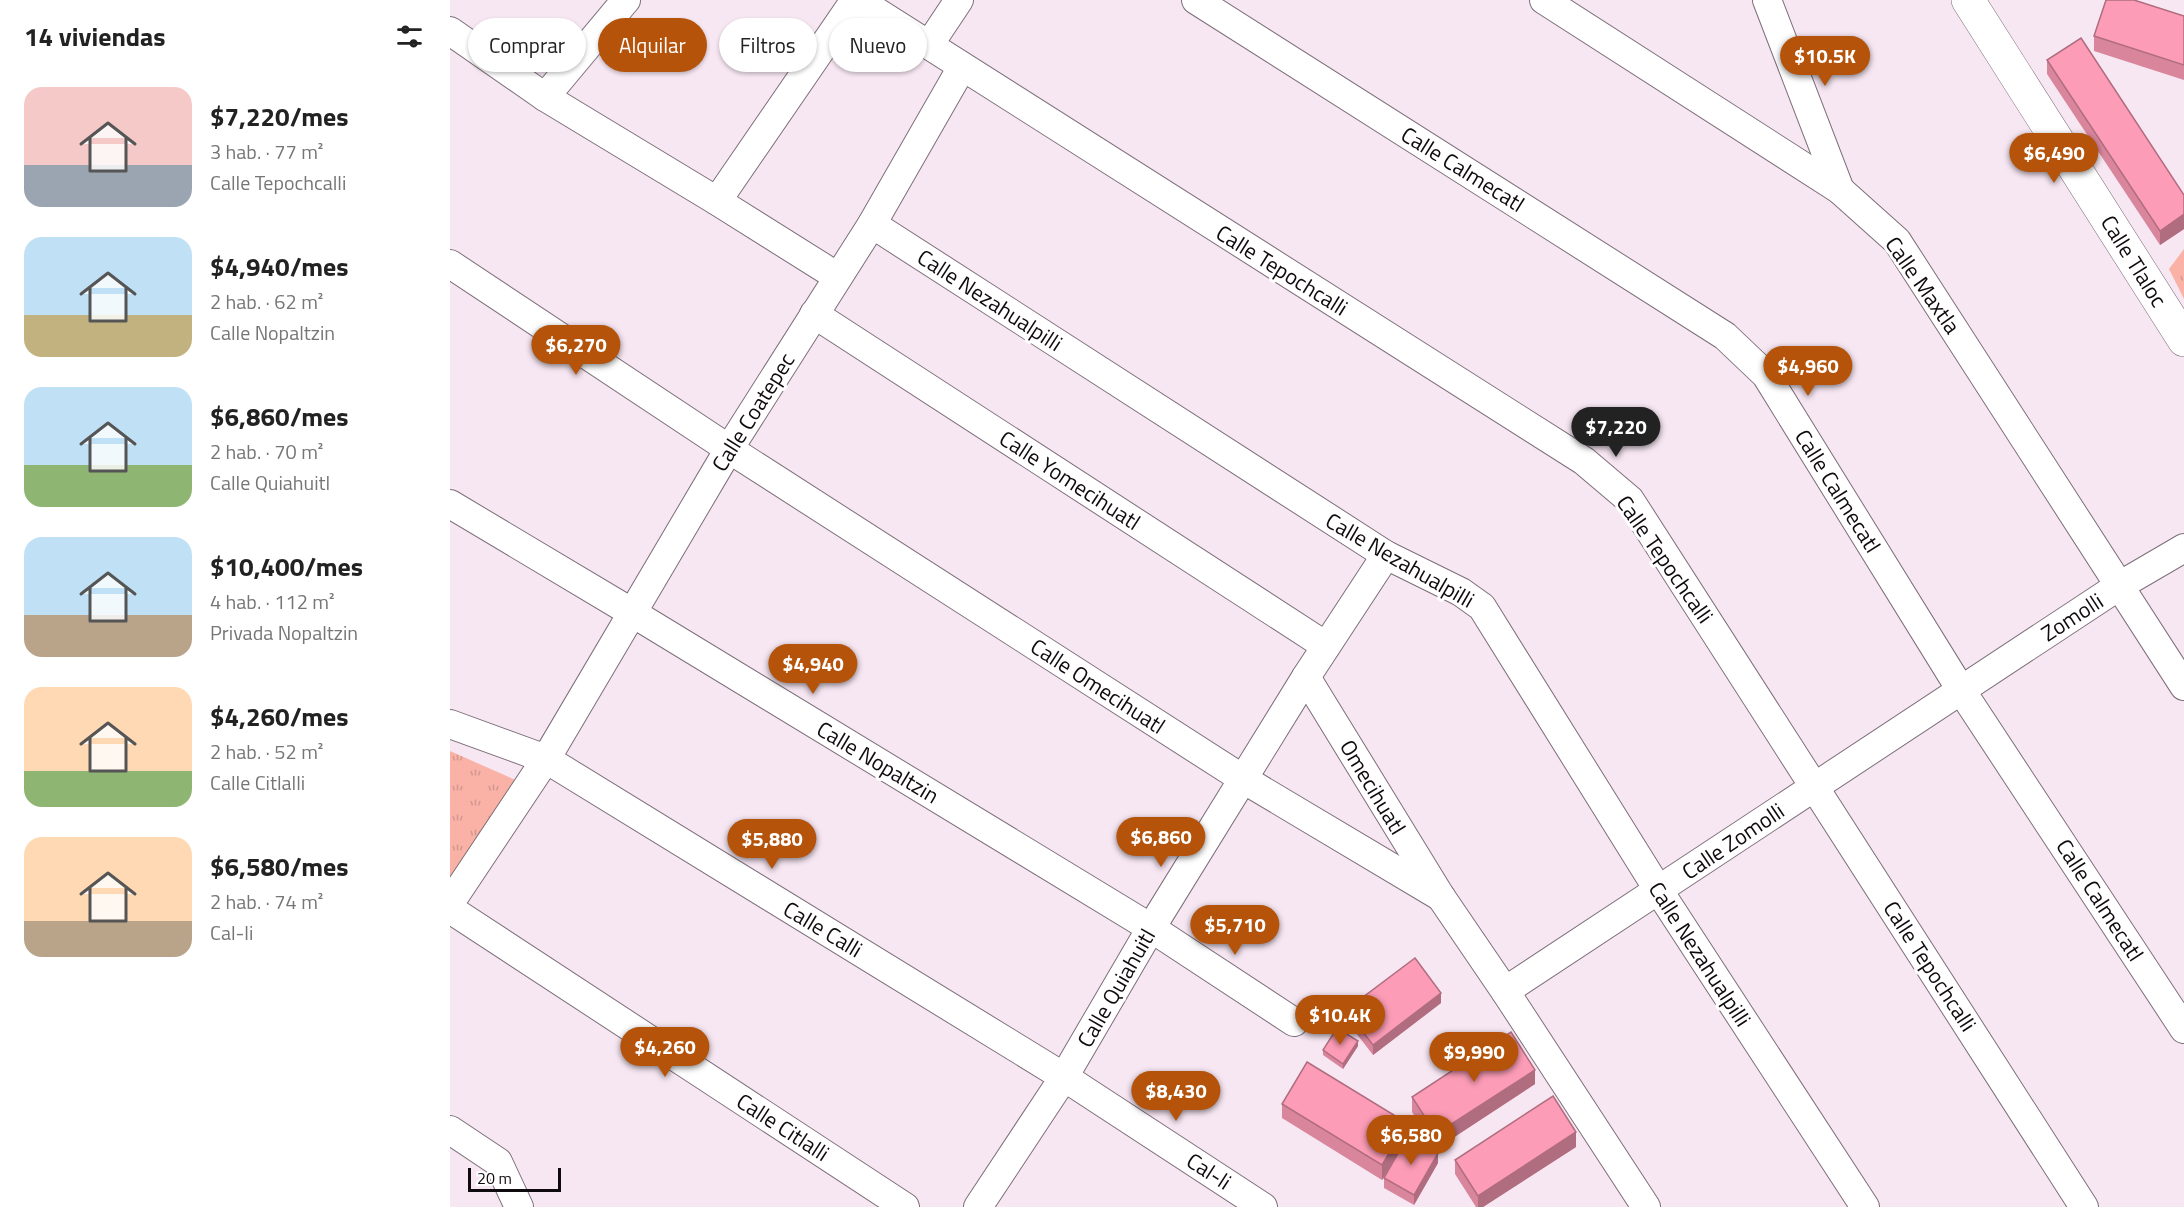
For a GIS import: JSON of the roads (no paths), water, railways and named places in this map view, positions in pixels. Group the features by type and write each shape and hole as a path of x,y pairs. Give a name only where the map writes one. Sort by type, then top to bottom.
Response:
{"street":[{"path":"545,97 626,0"},
{"path":"717,201 856,0"},
{"name":"Calle Tepochcalli","path":"856,0 1574,455 1630,500 2084,1207"},
{"path":"929,45 958,0"},
{"name":"Calle Calmecatl","path":"1196,0 1725,336 1766,375 1961,690 2184,1029"},
{"name":"Calle Maxtla","path":"1544,0 1840,190 1897,241 2184,686"},
{"path":"1767,0 1840,190"},
{"name":"Calle Tlaloc","path":"1968,0 2184,340"},
{"path":"450,31 545,97 717,201 838,278"},
{"name":"Calle Coatepec","path":"450,903 546,759 729,449 872,224 962,67"},
{"name":"Calle Nezahualpilli","path":"872,224 1386,555 1461,592 1482,607 1659,891 1865,1207"},
{"name":"Calle Omecihuatl","path":"450,264 729,449 1243,779 1441,897 1646,1207"},
{"name":"Calle Yomecihuatl","path":"814,314 1326,646"},
{"name":"Calle Nopaltzin","path":"450,504 1151,928 1293,1022"},
{"name":"Zomolli","path":"1961,690 2119,586 2184,548"},
{"name":"Calle Quiahuitl","path":"978,1207 1064,1077 1151,928 1306,677 1386,555"},
{"name":"Omecihuatl","path":"1306,677 1441,897"},
{"name":"Calle Zomolli","path":"1505,991 1961,690"},
{"name":"Calle Calli","path":"450,724 546,759 1064,1077"},
{"name":"Calle Citlalli","path":"450,909 905,1207"},
{"name":"Cal-li","path":"1064,1077 1263,1207"},
{"path":"450,1130 498,1162 519,1207"}]}
